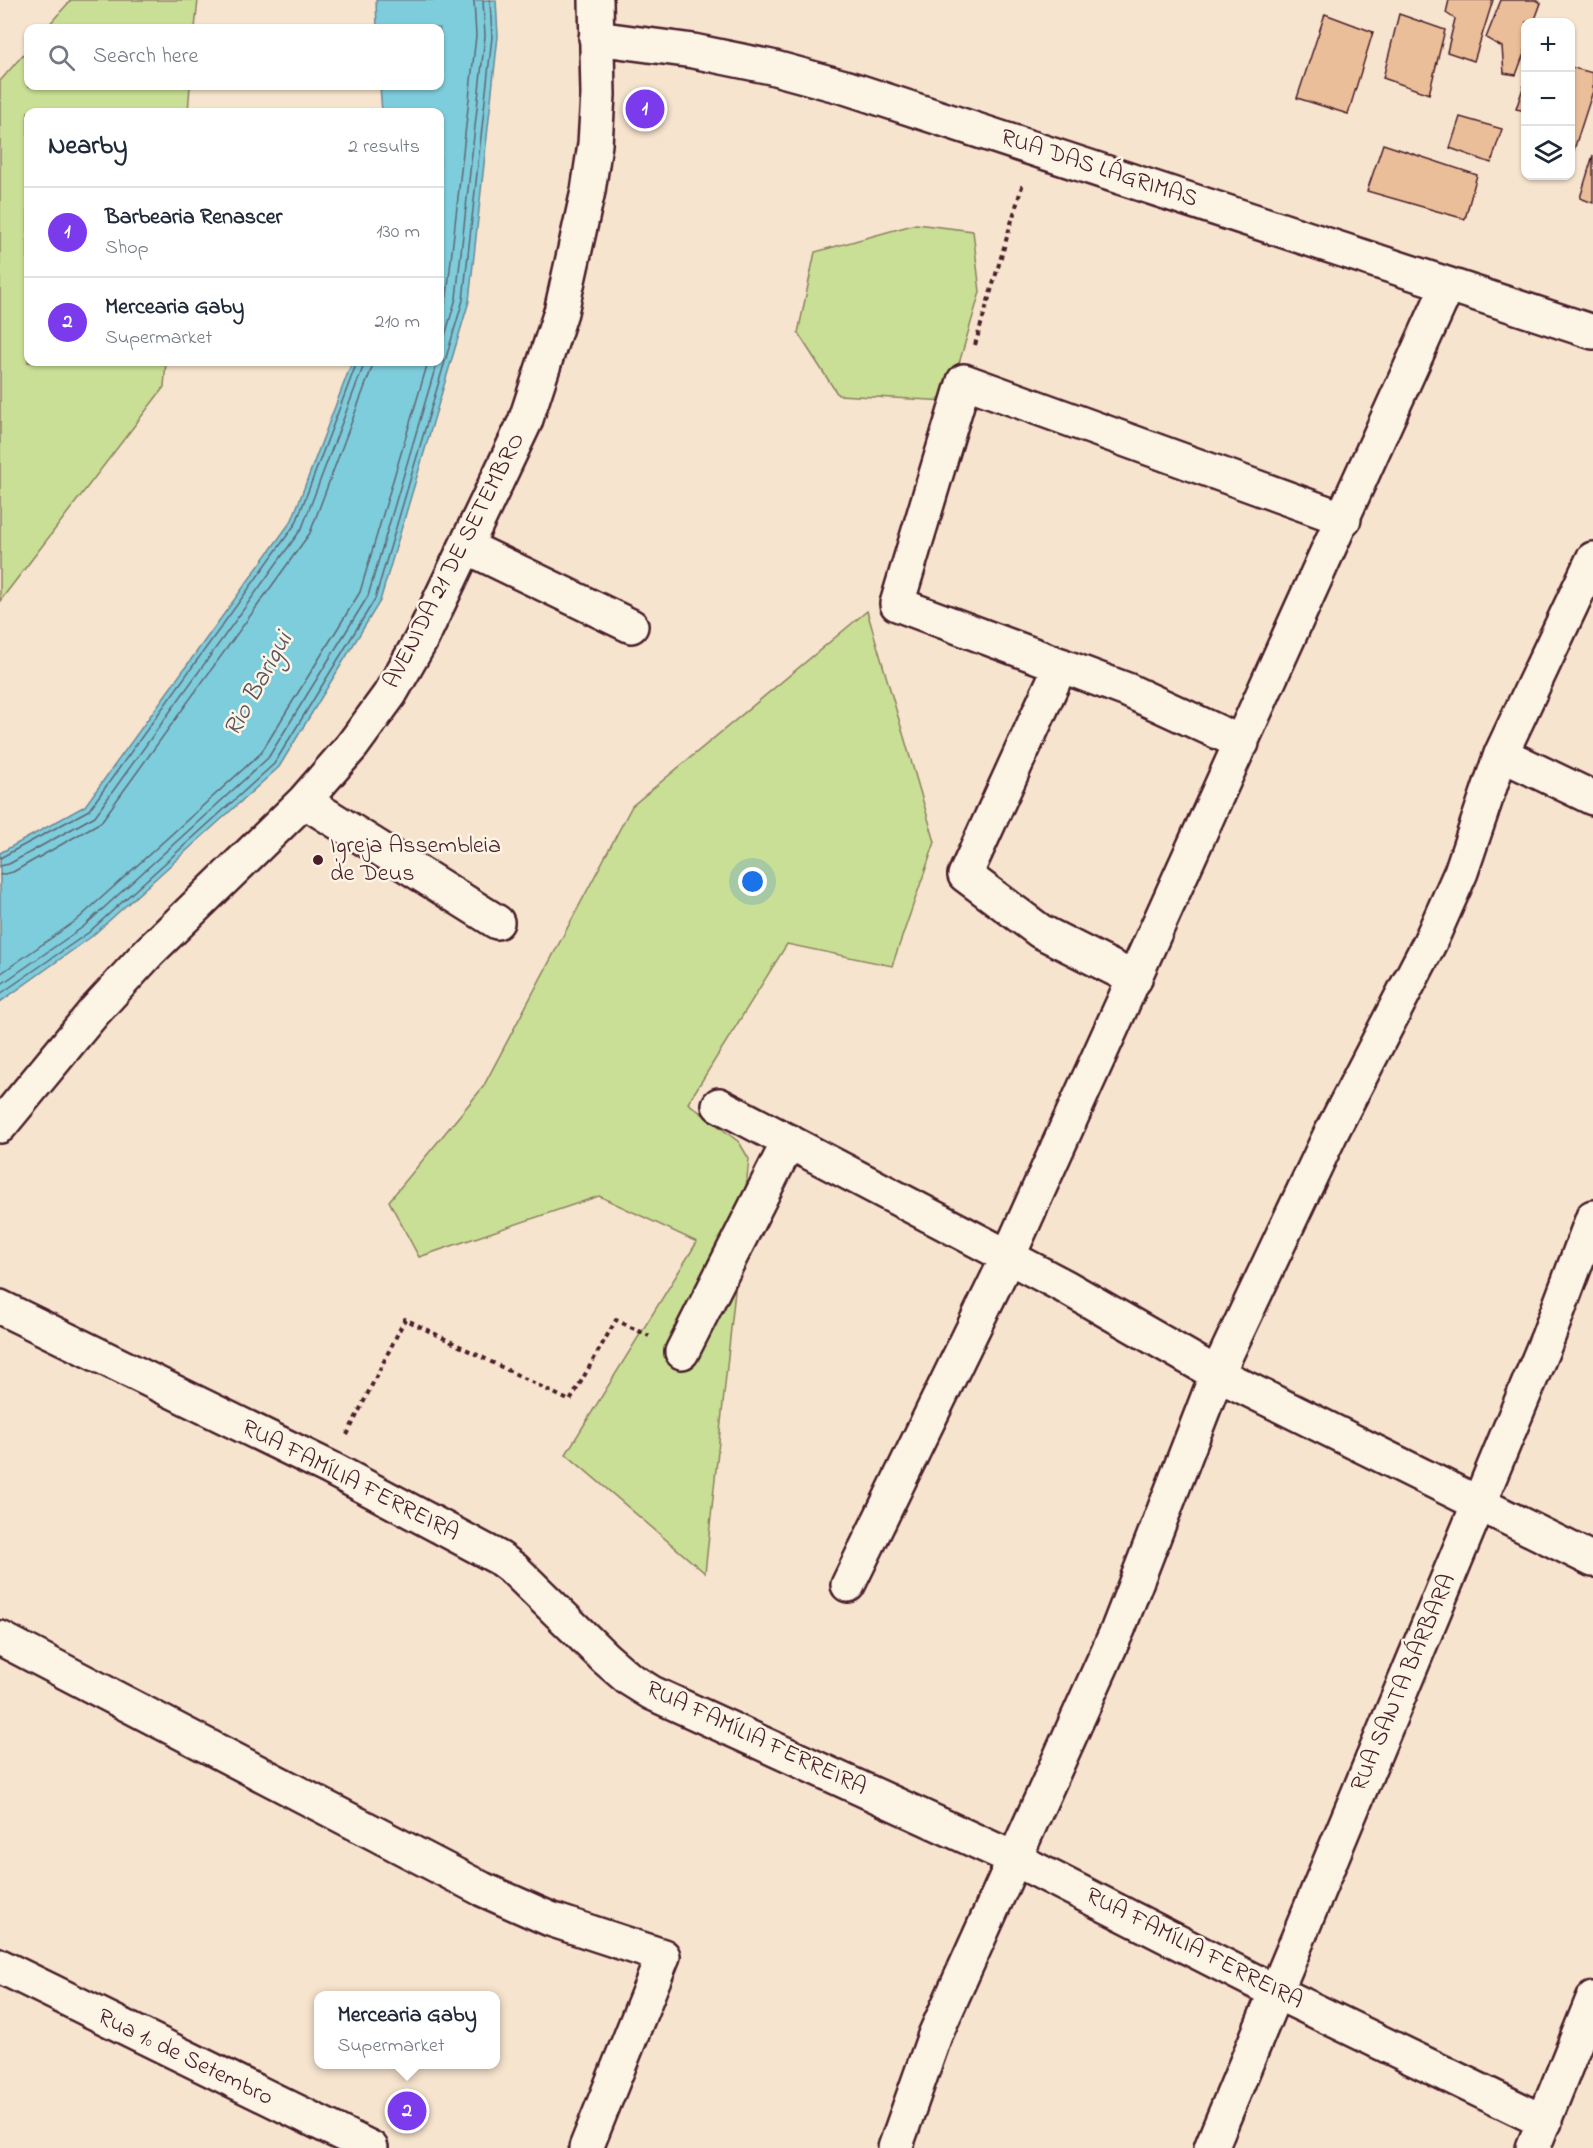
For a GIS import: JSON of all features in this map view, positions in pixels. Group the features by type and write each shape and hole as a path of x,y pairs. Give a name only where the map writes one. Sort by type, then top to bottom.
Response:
{"street":[{"name":"AVENIDA 21 DE SETEMBRO","path":"0,1126 86,1021 149,952 304,801 351,746 390,694 421,640 525,422 561,312 580,232 595,144 598,95 596,0"},
{"name":"RUA DAS LÁGRIMAS","path":"596,38 693,51 771,67 848,88 1593,332"},
{"path":"848,1585 1008,1257 1448,285"},
{"path":"1242,743 1127,690 897,604 964,381 1344,519"},
{"path":"467,547 631,626"},
{"path":"895,2148 935,2035 1118,1629 1217,1374 1331,1133 1430,942 1461,872 1501,754 1593,559"},
{"path":"1061,665 965,875 1040,931 1135,979"},
{"path":"1501,754 1593,798"},
{"path":"304,801 497,922"},
{"path":"719,1105 1008,1257 1217,1374 1593,1560"},
{"path":"682,1352 789,1141"},
{"name":"RUA SANTA BÁRBARA","path":"1211,2148 1548,1337 1593,1217"},
{"name":"RUA FAMÍLIA FERREIRA","path":"0,1307 330,1468 499,1558 516,1570 628,1678 652,1693 1015,1859 1276,1992 1539,2135"},
{"path":"0,1638 482,1889 550,1919 663,1956 586,2148"},
{"name":"Rua 1º de Setembro","path":"0,1966 371,2148"},
{"path":"1539,2135 1593,1999"}],"path":[{"path":"964,381 1033,148"},
{"path":"330,1468 405,1319 570,1401 616,1320"}],"green space":[{"path":"71,0 198,0 195,24 50,24"},
{"path":"24,54 24,90 190,90 188,108 24,108 24,366 166,366 164,387 0,601 0,81"},
{"path":"916,224 973,231 980,292 948,401 838,395 798,333 815,252"},
{"path":"867,611 935,842 892,966 787,944 688,1103 739,1142 749,1159 705,1573 566,1454 697,1242 599,1196 419,1257 389,1201 483,1087 632,806"}],"water":[{"name":"Rio Barigui","path":"376,0 496,0 498,36 469,301 380,601 279,767 91,937 0,1002 0,853 85,806 292,520 350,366 444,366 444,108 382,108 380,90 444,90 444,24 377,24"}],"building":[{"path":"1449,0 1493,0 1474,61 1447,52 1455,19 1446,13"},
{"path":"1501,0 1535,0 1541,3 1535,18 1521,18 1521,62 1516,75 1504,73 1502,47 1486,38"},
{"path":"1325,14 1373,32 1348,114 1297,98"},
{"path":"1399,14 1445,30 1429,94 1383,78"},
{"path":"1575,68 1593,73 1593,91 1575,147"},
{"path":"1521,94 1521,110 1516,109"},
{"path":"1460,117 1502,129 1491,163 1450,148"},
{"path":"1383,144 1477,175 1465,219 1367,191"},
{"path":"1593,155 1593,203 1580,198"}],"place":[{"name":"Barbearia Renascer","path":"645,109"},
{"name":"Igreja Assembleia de Deus","path":"318,860"},
{"name":"Mercearia Gaby","path":"407,2111"}]}
